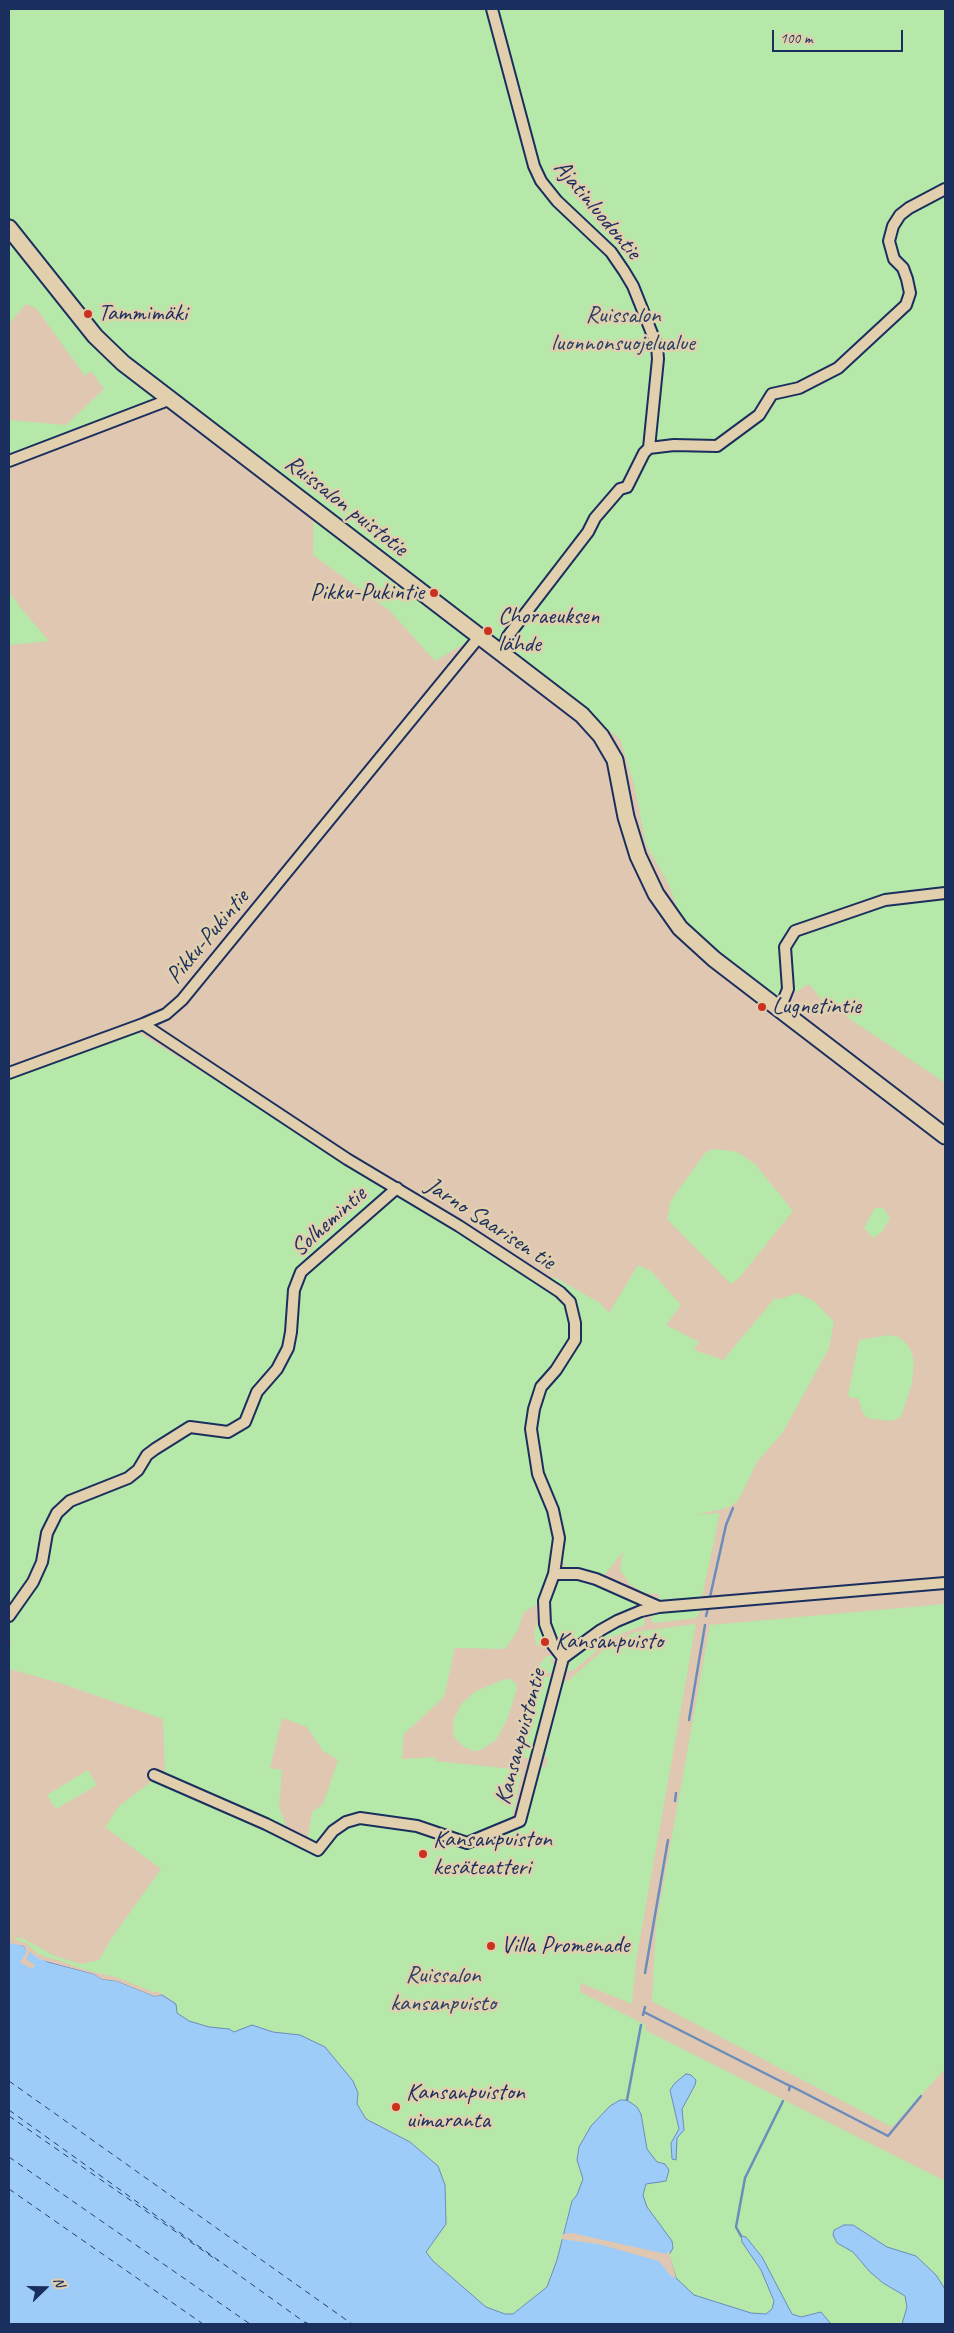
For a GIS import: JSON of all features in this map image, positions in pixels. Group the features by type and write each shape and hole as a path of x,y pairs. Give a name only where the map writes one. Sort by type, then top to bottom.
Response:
{"street":[{"name":"Ajatinluodontie","path":"492,9 534,166 541,181 558,201 611,252 633,286 657,346 658,359 649,448 644,453 627,487 620,489 595,518 588,532 508,636 501,654"},
{"path":"649,448 674,445 717,446 759,415 772,394 800,388 838,368 906,305 910,293 907,279 903,268 894,259 889,241 893,226 900,215 909,208 945,189"},
{"name":"Ruissalon puistotie","path":"9,228 101,342 123,363 594,726 609,748 619,772 626,817 638,856 656,894 680,928 714,959 945,1136"},
{"path":"9,461 171,399"},
{"name":"Pikku-Pukintie","path":"9,1072 143,1024 166,1014 182,1000 479,637"},
{"path":"780,1009 788,989 785,947 795,931 885,900 945,893"},
{"name":"Jarno Saarisen tie","path":"143,1024 330,1148 459,1226 560,1292 570,1302 576,1323 575,1340 556,1370 541,1387 534,1409 531,1429 538,1474 558,1525 559,1538 554,1574 544,1601 545,1624 553,1645 564,1658"},
{"name":"Solhemintie","path":"9,1616 33,1582 42,1562 47,1533 57,1513 70,1501 128,1478 138,1470 147,1455 190,1427 228,1432 245,1422 257,1392 281,1363 288,1348 294,1290 301,1272 397,1188"},
{"path":"554,1574 578,1574 596,1579 659,1607"},
{"name":"Kansanpuistontie","path":"154,1775 266,1824 318,1850 333,1830 346,1822 360,1818 417,1826 467,1843 520,1821 564,1658 601,1630 617,1621 641,1611 659,1607 945,1583"}],"green space":[{"name":"Ruissalon luonnonsuojelualue","path":"9,9 945,9 945,1083 822,1000 809,984 781,1001 697,935 680,916 669,885 646,844 634,784 620,739 507,652 466,643 435,661 390,611 313,555 314,501 155,396 154,400 9,454 9,420 66,425 104,389 91,371 85,376 36,308 26,304 9,324"},
{"path":"9,592 25,613 49,641 9,645"},
{"name":"Ruissalon kansanpuisto","path":"125,1033 139,1033 547,1284 552,1278 556,1278 600,1303 609,1313 638,1265 651,1271 681,1305 666,1325 699,1342 694,1350 723,1360 775,1298 778,1300 797,1293 814,1301 834,1322 829,1348 783,1432 757,1462 738,1501 727,1508 696,1515 720,1513 701,1601 659,1602 659,1594 644,1593 630,1584 620,1570 623,1552 602,1578 566,1567 560,1558 554,1555 541,1602 524,1612 518,1630 505,1649 455,1648 444,1697 404,1734 402,1759 435,1757 436,1761 522,1770 512,1817 524,1819 538,1766 546,1767 547,1758 542,1753 560,1681 568,1681 601,1652 635,1632 696,1624 636,1961 632,2004 581,1983 580,1992 646,2025 645,2030 945,2181 945,2324 694,2324 547,2287 513,2314 505,2314 486,2307 433,2261 426,2251 446,2224 445,2185 438,2166 410,2142 367,2119 357,2104 356,2087 353,2081 325,2047 252,2025 238,2032 223,2034 179,2019 172,2001 159,1992 152,1992 116,1977 80,1969 68,1963 46,1957 37,1953 26,1943 12,1938 22,1938 55,1956 81,1964 99,1960 111,1939 161,1869 105,1827 119,1806 160,1775 165,1774 163,1719 60,1683 9,1669 9,1648 12,1642 9,1639 9,1076","holes":["282,1718 307,1727 323,1751 338,1760 323,1804 312,1812 307,1841 289,1833 279,1807 282,1770 270,1768"]},
{"path":"715,1149 737,1152 755,1164 793,1211 739,1278 731,1284 667,1219 671,1200 706,1152"},
{"path":"875,1208 883,1208 890,1218 882,1232 873,1238 864,1228"},
{"path":"890,1335 899,1337 907,1344 912,1353 914,1363 912,1383 901,1417 891,1421 867,1418 862,1411 858,1398 851,1398 848,1395 859,1340"},
{"path":"569,1578 588,1581 642,1604 643,1607 618,1615 574,1645 561,1645 550,1633 548,1604 554,1586 558,1582"},
{"path":"945,1604 945,2069 892,2127 652,2001 656,1925 710,1625"},
{"path":"701,1609 697,1618 654,1623 651,1620 652,1613"},
{"path":"540,1615 544,1642 536,1646 534,1633"},
{"path":"645,1615 644,1625 613,1637 574,1670 564,1669 566,1666 568,1667 572,1658 620,1622"},
{"path":"547,1656 554,1656 554,1659 551,1660 552,1664 555,1664 555,1672 537,1674 540,1664"},
{"path":"536,1677 554,1677 533,1757 530,1759 520,1756 519,1749"},
{"path":"508,1678 516,1683 517,1689 507,1720 496,1740 481,1750 473,1751 464,1747 454,1737 453,1728 454,1719 462,1703 476,1691"},
{"path":"88,1770 97,1785 56,1809 47,1795"}],"water":[{"path":"13,1942 24,1946 27,1950 48,1962 94,1974 102,1979 117,1981 154,1996 162,1995 176,2004 177,2013 189,2021 209,2027 229,2029 234,2032 252,2025 273,2032 300,2035 325,2047 353,2081 358,2093 357,2104 366,2119 410,2142 438,2166 445,2185 446,2224 426,2252 433,2261 486,2307 505,2314 513,2314 547,2287 557,2260 572,2201 577,2195 583,2179 577,2160 579,2147 591,2126 610,2106 620,2100 627,2100 637,2107 641,2114 647,2149 657,2162 665,2164 669,2170 666,2181 646,2184 643,2195 647,2207 672,2241 673,2248 669,2255 676,2278 694,2295 751,2313 766,2314 772,2309 774,2301 761,2270 742,2242 741,2236 746,2237 762,2257 792,2314 801,2317 821,2312 831,2324 9,2324 9,1943"},
{"path":"686,2074 691,2075 696,2080 682,2109 684,2130 677,2138 676,2160 672,2159 671,2143 679,2129 670,2090"},
{"path":"844,2225 853,2225 887,2247 916,2256 936,2275 945,2289 945,2324 902,2324 907,2307 905,2296 883,2283 870,2272 853,2252 837,2243 833,2235 834,2230"}],"pier":[{"path":"9,1940 25,1944 40,1957 94,1972 102,1977 117,1978 162,1995 154,1996 117,1981 102,1979 94,1974 39,1959 30,1952 26,1959 35,1965 32,1969 20,1962 27,1951 24,1946 9,1943"},
{"path":"572,2233 666,2254 669,2251 676,2278 671,2276 659,2261 598,2244 561,2239 563,2234"}],"waterway":[{"path":"710,1597 726,1525 733,1508"},
{"path":"706,1616 708,1608"},
{"path":"689,1720 705,1625"},
{"path":"675,1801 676,1793"},
{"path":"645,1973 668,1840"},
{"path":"643,2015 645,2007"},
{"path":"644,2012 790,2086 789,2090"},
{"path":"627,2100 641,2025"},
{"path":"791,2086 888,2136 921,2096"},
{"path":"741,2236 736,2227 745,2178 783,2101"}],"ferry route":[{"path":"9,2081 352,2324"},
{"path":"9,2110 307,2324"},
{"path":"9,2116 218,2261"},
{"path":"9,2157 250,2324"},
{"path":"9,2189 203,2324"},
{"path":"305,2322 309,2324"}],"place":[{"name":"Tammimäki","path":"88,314"},
{"name":"Pikku-Pukintie","path":"434,593"},
{"name":"Choraeuksen lähde","path":"488,631"},
{"name":"Lugnetintie","path":"762,1007"},
{"name":"Kansanpuisto","path":"545,1642"},
{"name":"Kansanpuiston kesäteatteri","path":"423,1854"},
{"name":"Villa Promenade","path":"491,1946"},
{"name":"Kansanpuiston uimaranta","path":"396,2107"}]}
